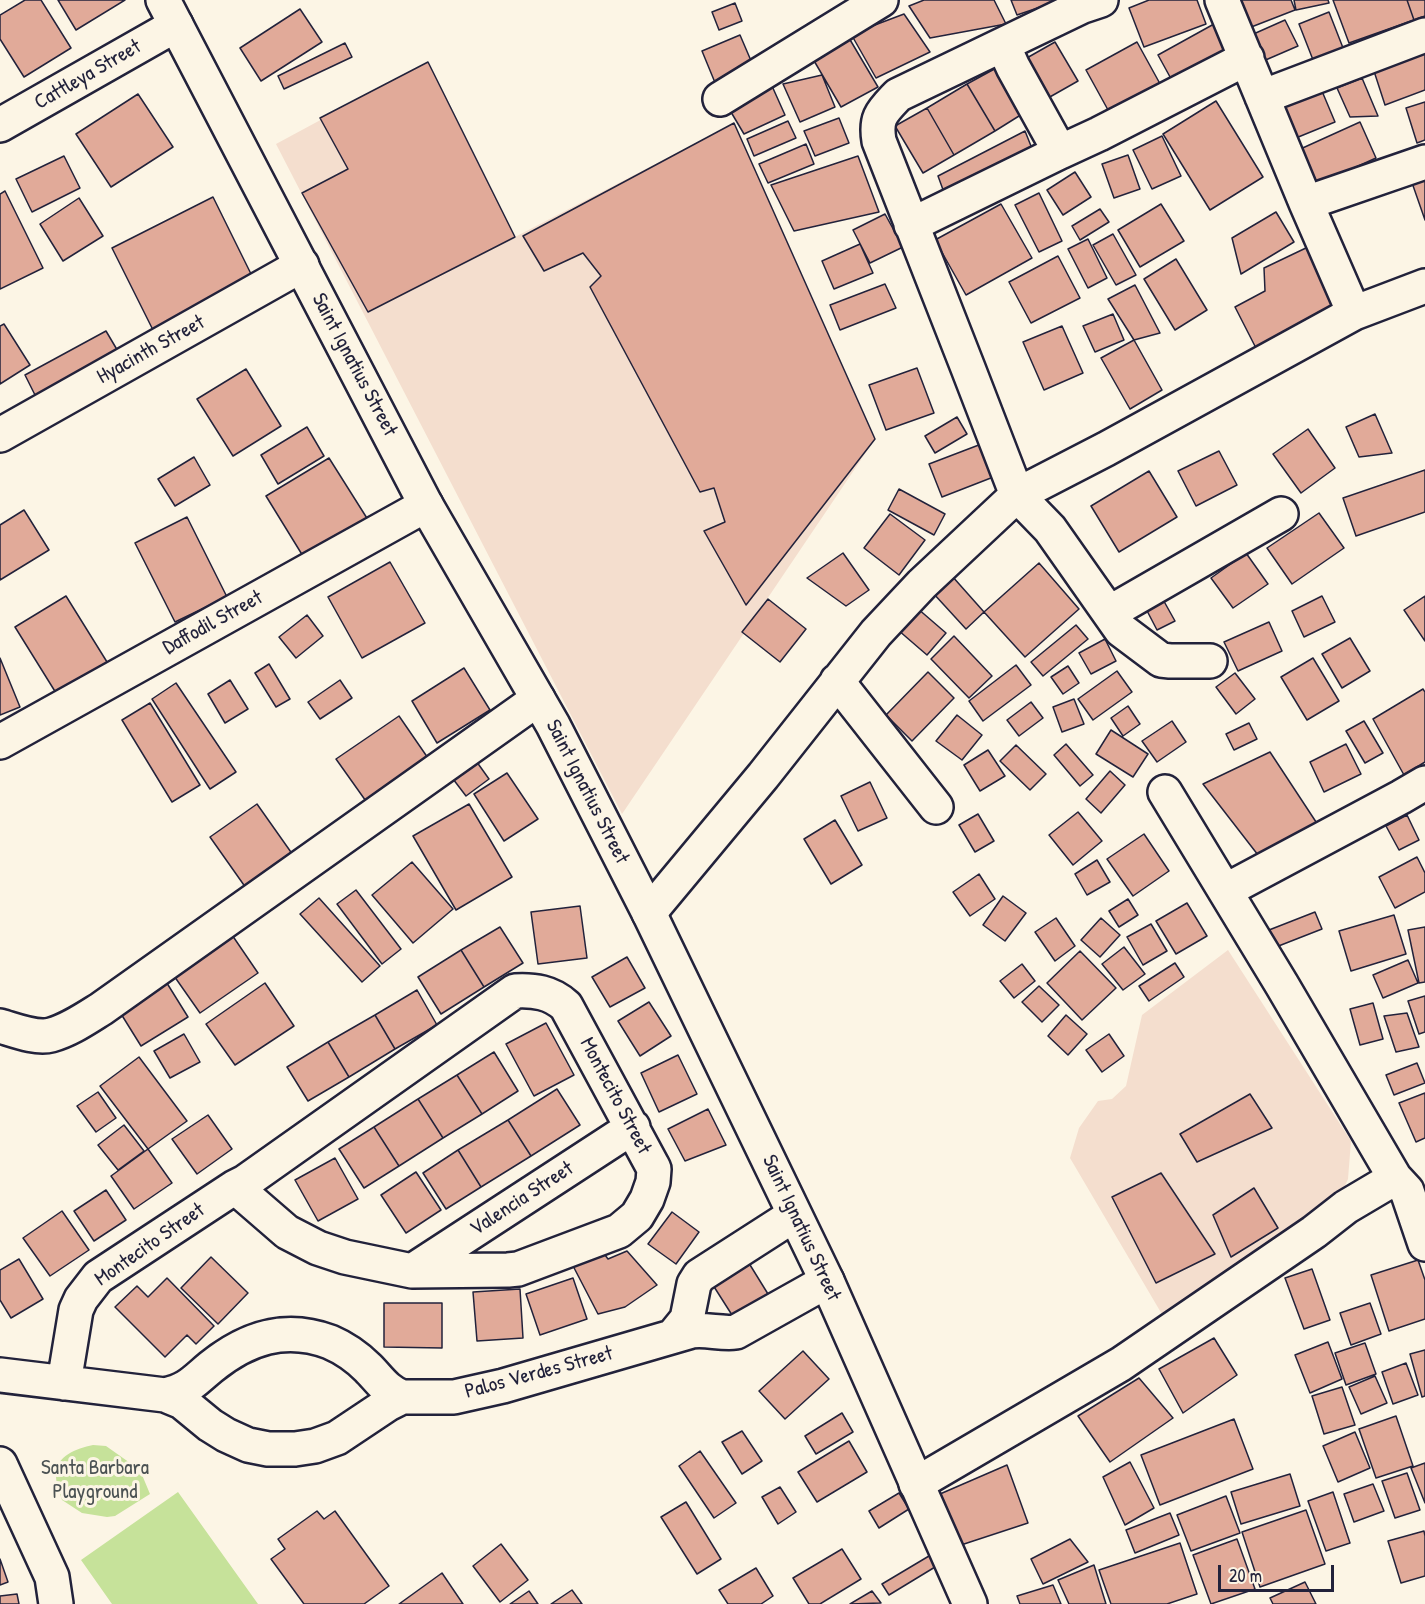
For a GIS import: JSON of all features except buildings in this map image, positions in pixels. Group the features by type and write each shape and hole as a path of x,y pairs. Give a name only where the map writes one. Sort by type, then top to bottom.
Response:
{"street":[{"path":"720,99 881,0"},
{"path":"1101,0 1083,6 898,95 883,111 876,127 879,141 911,225 1017,495 1050,529 1121,630 1161,660 1210,661"},
{"path":"1222,0 1354,314"},
{"name":"Cattleya Street","path":"0,125 170,12"},
{"name":"Saint Ignatius Street","path":"170,12 426,505 538,699 649,913 827,1281 970,1604"},
{"path":"1262,97 1425,35"},
{"path":"1003,45 1060,152"},
{"path":"911,225 1099,134 1247,58"},
{"path":"1306,203 1425,162"},
{"name":"Hyacinth Street","path":"0,435 302,265"},
{"path":"649,913 763,776 876,633 922,584 1017,495 1354,314 1425,286"},
{"name":"Daffodil Street","path":"0,742 426,505"},
{"path":"1109,613 1281,514"},
{"path":"837,681 936,807"},
{"path":"12,1030 49,1036 73,1026 538,699"},
{"path":"1225,891 1425,783"},
{"path":"1165,792 1282,985 1409,1184 1425,1244"},
{"name":"Montecito Street","path":"64,1383 76,1310 81,1299 98,1277 235,1187 254,1176 515,991 544,993 560,1000 566,1006 633,1127 652,1165 654,1174 647,1199 637,1216 619,1231 518,1269 412,1271 345,1257 318,1248 280,1227 235,1187"},
{"name":"Valencia Street","path":"412,1271 633,1127"},
{"path":"916,1484 1121,1364 1314,1232 1346,1207 1409,1184"},
{"path":"674,1335 687,1318 694,1284 699,1276 794,1215"},
{"name":"Palos Verdes Street","path":"165,1395 178,1392 191,1385 238,1348 280,1334 297,1334 330,1342 346,1350 394,1394 402,1397 454,1397 503,1386 674,1335 699,1330 723,1334 736,1332 827,1281"},
{"name":"Palos Verdes Street","path":"0,1375 165,1395 182,1402 226,1435 248,1445 268,1449 315,1446 337,1438 402,1397"},
{"path":"0,1464 52,1577 56,1604"}],"shaded area":[{"path":"428,62 515,237 734,123 875,439 622,814 276,144"},
{"path":"1228,950 1351,1141 1348,1179 1332,1214 1173,1333 1070,1158 1079,1128 1098,1101 1112,1099 1126,1086 1142,1015"}],"green space":[{"name":"Santa Barbara Playground","path":"93,1445 106,1446 140,1470 150,1494 115,1516 107,1517 82,1513 62,1500 56,1479 59,1463 68,1454"},
{"path":"178,1492 258,1604 112,1604 81,1560"}]}
